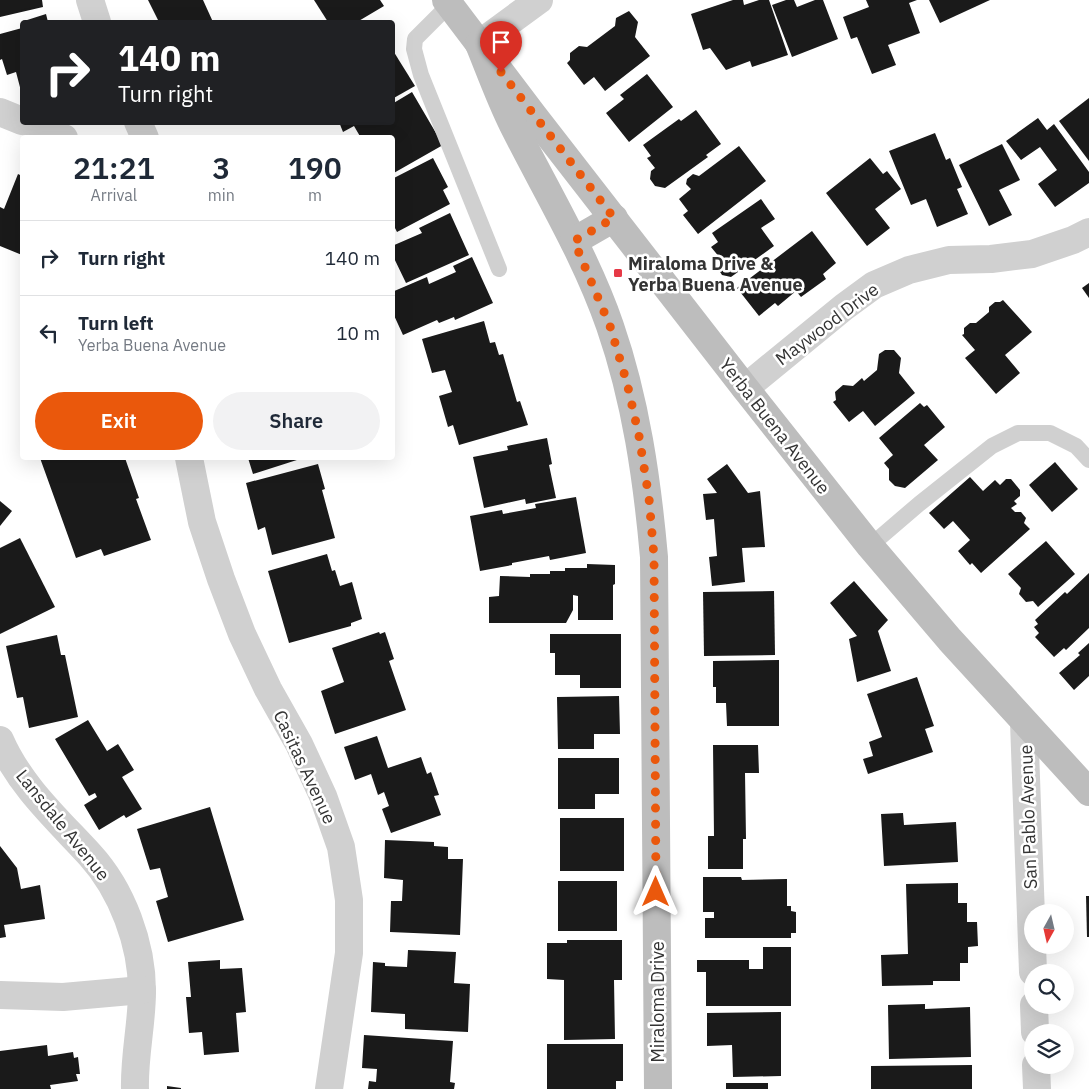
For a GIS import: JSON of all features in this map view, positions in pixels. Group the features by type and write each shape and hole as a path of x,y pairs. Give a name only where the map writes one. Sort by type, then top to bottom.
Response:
{"street":[{"path":"90,0 96,20"},
{"path":"480,44 539,0"},
{"name":"Yerba Buena Avenue","path":"448,2 745,388 870,546 950,640 1089,792"},
{"name":"Yerba Buena Avenue","path":"480,44 512,122 558,212"},
{"path":"0,112 20,120"},
{"path":"33,125 57,135"},
{"name":"Miraloma Drive","path":"558,212 574,241 610,326 627,383 639,436 649,498 654,557 655,606 658,1089"},
{"path":"574,241 614,218"},
{"name":"Maywood Drive","path":"745,388 844,307 874,285 909,270 949,260 992,259 1032,254 1073,240 1089,232"},
{"name":"Casitas Avenue","path":"189,460 202,522 242,634 268,689 299,744 323,796 341,847 349,900 349,953 329,1089"},
{"name":"San Pablo Avenue","path":"1024,722 1033,964"},
{"name":"Lansdale Avenue","path":"0,740 28,787 92,857 112,886 128,920 138,954 142,990 135,1089"},
{"path":"0,996 63,996 142,990"},
{"path":"1036,1074 1037,1089"}],"lane":[{"path":"448,2 416,39 414,49 422,75 499,269"},
{"path":"870,546 918,504 992,446 1018,433 1050,433 1076,446 1089,460"}],"building":[{"path":"0,0 42,0 43,7 0,17"},
{"path":"148,0 203,0 212,20 158,20"},
{"path":"314,0 380,0 384,6 360,20 327,20"},
{"path":"733,0 743,0 744,5 759,0 769,0 788,55 752,67 750,61 726,70 710,48 703,50 691,14"},
{"path":"786,0 794,0 797,7 815,0 823,0 838,39 792,57 772,5"},
{"path":"866,0 917,0 909,3 920,33 888,45 896,65 872,74 857,37 851,39 843,17 869,7"},
{"path":"929,0 990,0 940,23"},
{"path":"629,11 638,22 635,37 650,56 605,91 594,77 584,85 567,63 570,60 570,53 579,46 587,47 615,26 616,18"},
{"path":"46,14 48,20 27,20"},
{"path":"20,29 20,87 16,72 7,75 2,59 0,60 0,34"},
{"path":"395,54 415,86 395,97"},
{"path":"647,74 673,107 629,142 606,113 624,99 620,95"},
{"path":"412,92 443,145 395,172 395,135 359,135 354,126 343,132 340,125 395,125 395,102"},
{"path":"1089,98 1089,161 1059,121"},
{"path":"696,110 721,144 706,155 708,157 665,188 655,186 650,179 651,171 655,168 647,158 651,156 643,145 679,119 681,121"},
{"path":"1038,118 1047,130 1054,124 1089,172 1089,183 1055,207 1038,184 1057,170 1040,147 1021,160 1006,141"},
{"path":"935,133 946,160 950,158 962,187 957,189 968,214 937,227 926,199 911,205 889,151"},
{"path":"1002,144 1020,180 999,190 1012,215 989,226 959,165"},
{"path":"739,146 766,181 698,234 683,215 688,211 679,199 691,189 686,184 687,179 693,174 699,176"},
{"path":"433,158 448,187 443,190 450,204 397,232 395,228 395,177"},
{"path":"870,158 883,174 887,171 901,189 875,209 890,228 867,246 826,193"},
{"path":"18,174 20,175 20,254 0,246 0,207 4,209"},
{"path":"761,199 775,219 761,228 774,246 731,277 722,275 717,267 720,258 711,247 718,242 712,233"},
{"path":"450,213 469,255 406,283 395,260 395,245 422,233 419,228"},
{"path":"812,231 836,263 823,274 826,279 801,297 796,291 778,306 775,303 759,316 737,288"},
{"path":"472,257 493,303 455,320 454,317 439,323 437,320 403,335 395,318 395,291 427,277 429,284 456,272 453,266"},
{"path":"1089,283 1089,298 1082,288"},
{"path":"1003,300 1032,332 1005,355 1020,373 996,394 965,358 975,350 962,335 964,334 964,328 970,323 976,323 989,312 989,307 995,302"},
{"path":"484,321 490,343 495,342 499,355 503,354 517,402 520,401 528,425 459,445 453,425 448,427 439,396 452,392 445,370 432,373 422,339"},
{"path":"885,350 894,350 901,358 899,373 915,393 875,426 863,411 849,422 833,402 836,400 835,392 843,385 853,386 862,378 864,381 877,370 879,354"},
{"path":"920,403 924,407 927,405 945,427 924,445 938,460 905,488 895,486 889,480 889,469 884,463 893,455 879,438"},
{"path":"547,438 552,464 549,465 556,498 526,504 525,499 484,508 473,457 508,450 507,446"},
{"path":"41,460 126,460 139,498 136,499 151,540 104,556 101,549 76,558"},
{"path":"249,460 297,460 253,474"},
{"path":"1055,462 1078,489 1052,512 1029,485"},
{"path":"318,464 325,489 322,490 335,538 272,555 265,527 258,530 246,483"},
{"path":"727,464 748,493 760,491 765,547 742,548 745,582 712,586 709,557 717,556 714,519 706,520 703,494 717,493 707,479"},
{"path":"970,477 983,491 995,480 1000,485 1006,479 1011,479 1020,490 1020,496 1014,501 1017,504 1011,508 1015,512 1021,512 1026,518 1024,523 1030,529 981,573 972,563 970,565 958,551 970,540 953,521 944,529 929,513"},
{"path":"576,497 586,553 550,560 549,556 480,571 470,516 502,510 503,514 536,508 535,504"},
{"path":"0,501 12,511 0,526"},
{"path":"20,538 55,607 0,634 0,548"},
{"path":"1046,541 1075,574 1038,607 1033,601 1026,602 1019,594 1021,588 1008,574"},
{"path":"327,554 332,571 335,570 340,586 352,582 362,619 351,623 351,626 289,643 268,571"},
{"path":"587,564 615,565 613,620 578,620 578,596 573,595 573,610 566,623 489,623 489,597 499,596 500,576 530,577 530,574 550,574 550,571 565,571 565,568 587,568"},
{"path":"1089,573 1089,628 1066,650 1064,648 1054,657 1035,637 1039,633 1034,627 1038,624 1035,620"},
{"path":"854,581 888,620 878,631 891,671 857,682 849,639 857,636 830,603"},
{"path":"774,591 775,655 704,656 703,592"},
{"path":"379,632 380,634 385,632 394,659 389,661 406,710 335,734 321,691 344,682 332,648"},
{"path":"550,634 621,634 621,688 580,688 580,675 555,675 555,653 550,653"},
{"path":"57,635 61,655 65,655 78,717 29,728 23,697 17,698 6,646"},
{"path":"1089,643 1089,676 1074,690 1059,673 1080,655 1078,653"},
{"path":"779,660 779,726 727,726 726,703 716,703 716,687 713,687 713,661"},
{"path":"917,677 934,726 925,729 933,752 868,774 863,759 873,756 869,742 882,737 867,694"},
{"path":"619,696 620,734 594,734 594,749 558,749 557,697"},
{"path":"88,720 107,751 118,744 134,770 122,777 142,809 126,818 124,815 99,830 84,805 97,797 95,793 89,796 55,739"},
{"path":"377,736 388,768 421,757 427,774 431,772 439,795 434,796 441,815 391,833 382,809 389,806 384,792 378,795 371,774 355,780 344,747"},
{"path":"713,745 758,745 759,773 745,773 746,839 743,839 743,869 708,869 708,836 714,836"},
{"path":"558,758 619,758 619,794 595,794 595,809 558,809"},
{"path":"210,807 244,920 168,942 156,901 168,897 160,868 150,870 137,829"},
{"path":"903,813 904,825 956,822 958,862 884,866 881,814"},
{"path":"560,818 624,818 624,871 560,871"},
{"path":"385,840 434,842 434,846 448,847 448,859 463,859 460,935 390,932 391,901 402,901 403,880 384,878"},
{"path":"0,846 17,868 21,889 40,885 45,919 4,925 6,937 0,938"},
{"path":"703,877 741,877 742,880 787,879 787,906 791,906 791,911 796,912 796,933 791,933 791,938 705,938 705,918 714,918 714,912 703,912"},
{"path":"558,881 617,881 617,931 558,931"},
{"path":"958,883 958,903 967,903 967,922 977,922 978,946 968,947 968,963 960,963 960,981 933,981 933,985 882,986 881,955 908,954 906,884"},
{"path":"1086,896 1089,896 1089,937 1087,937"},
{"path":"567,940 622,940 622,980 614,980 615,1039 564,1040 564,980 547,979 547,943 567,943"},
{"path":"763,947 791,947 791,1006 706,1006 706,972 697,972 697,960 749,960 749,969 763,969"},
{"path":"408,950 456,952 454,983 470,984 468,1032 405,1029 405,1014 371,1012 373,962 385,963 385,966 407,967"},
{"path":"220,960 220,969 242,968 246,1012 236,1013 239,1052 204,1055 202,1032 189,1033 186,997 191,997 188,962"},
{"path":"925,1004 925,1009 970,1007 971,1057 889,1059 888,1005"},
{"path":"781,1012 781,1076 733,1077 732,1045 707,1046 707,1013"},
{"path":"364,1035 453,1041 450,1082 455,1083 454,1089 368,1089 369,1081 376,1082 377,1069 362,1068"},
{"path":"547,1044 623,1044 623,1081 616,1081 616,1089 547,1089"},
{"path":"47,1045 48,1056 73,1052 74,1058 78,1057 80,1074 76,1074 78,1081 50,1085 51,1089 0,1089 0,1051"},
{"path":"972,1065 972,1089 871,1089 871,1066"},
{"path":"726,1083 768,1083 768,1089 726,1089"},
{"path":"167,1086 181,1088 181,1089 167,1089"}],"place":[{"name":"Miraloma Drive & Yerba Buena Avenue","path":"618,273"}],"route":[{"path":"501,72 614,218 574,241 610,326 627,383 639,436 649,498 654,557 656,892"}]}
